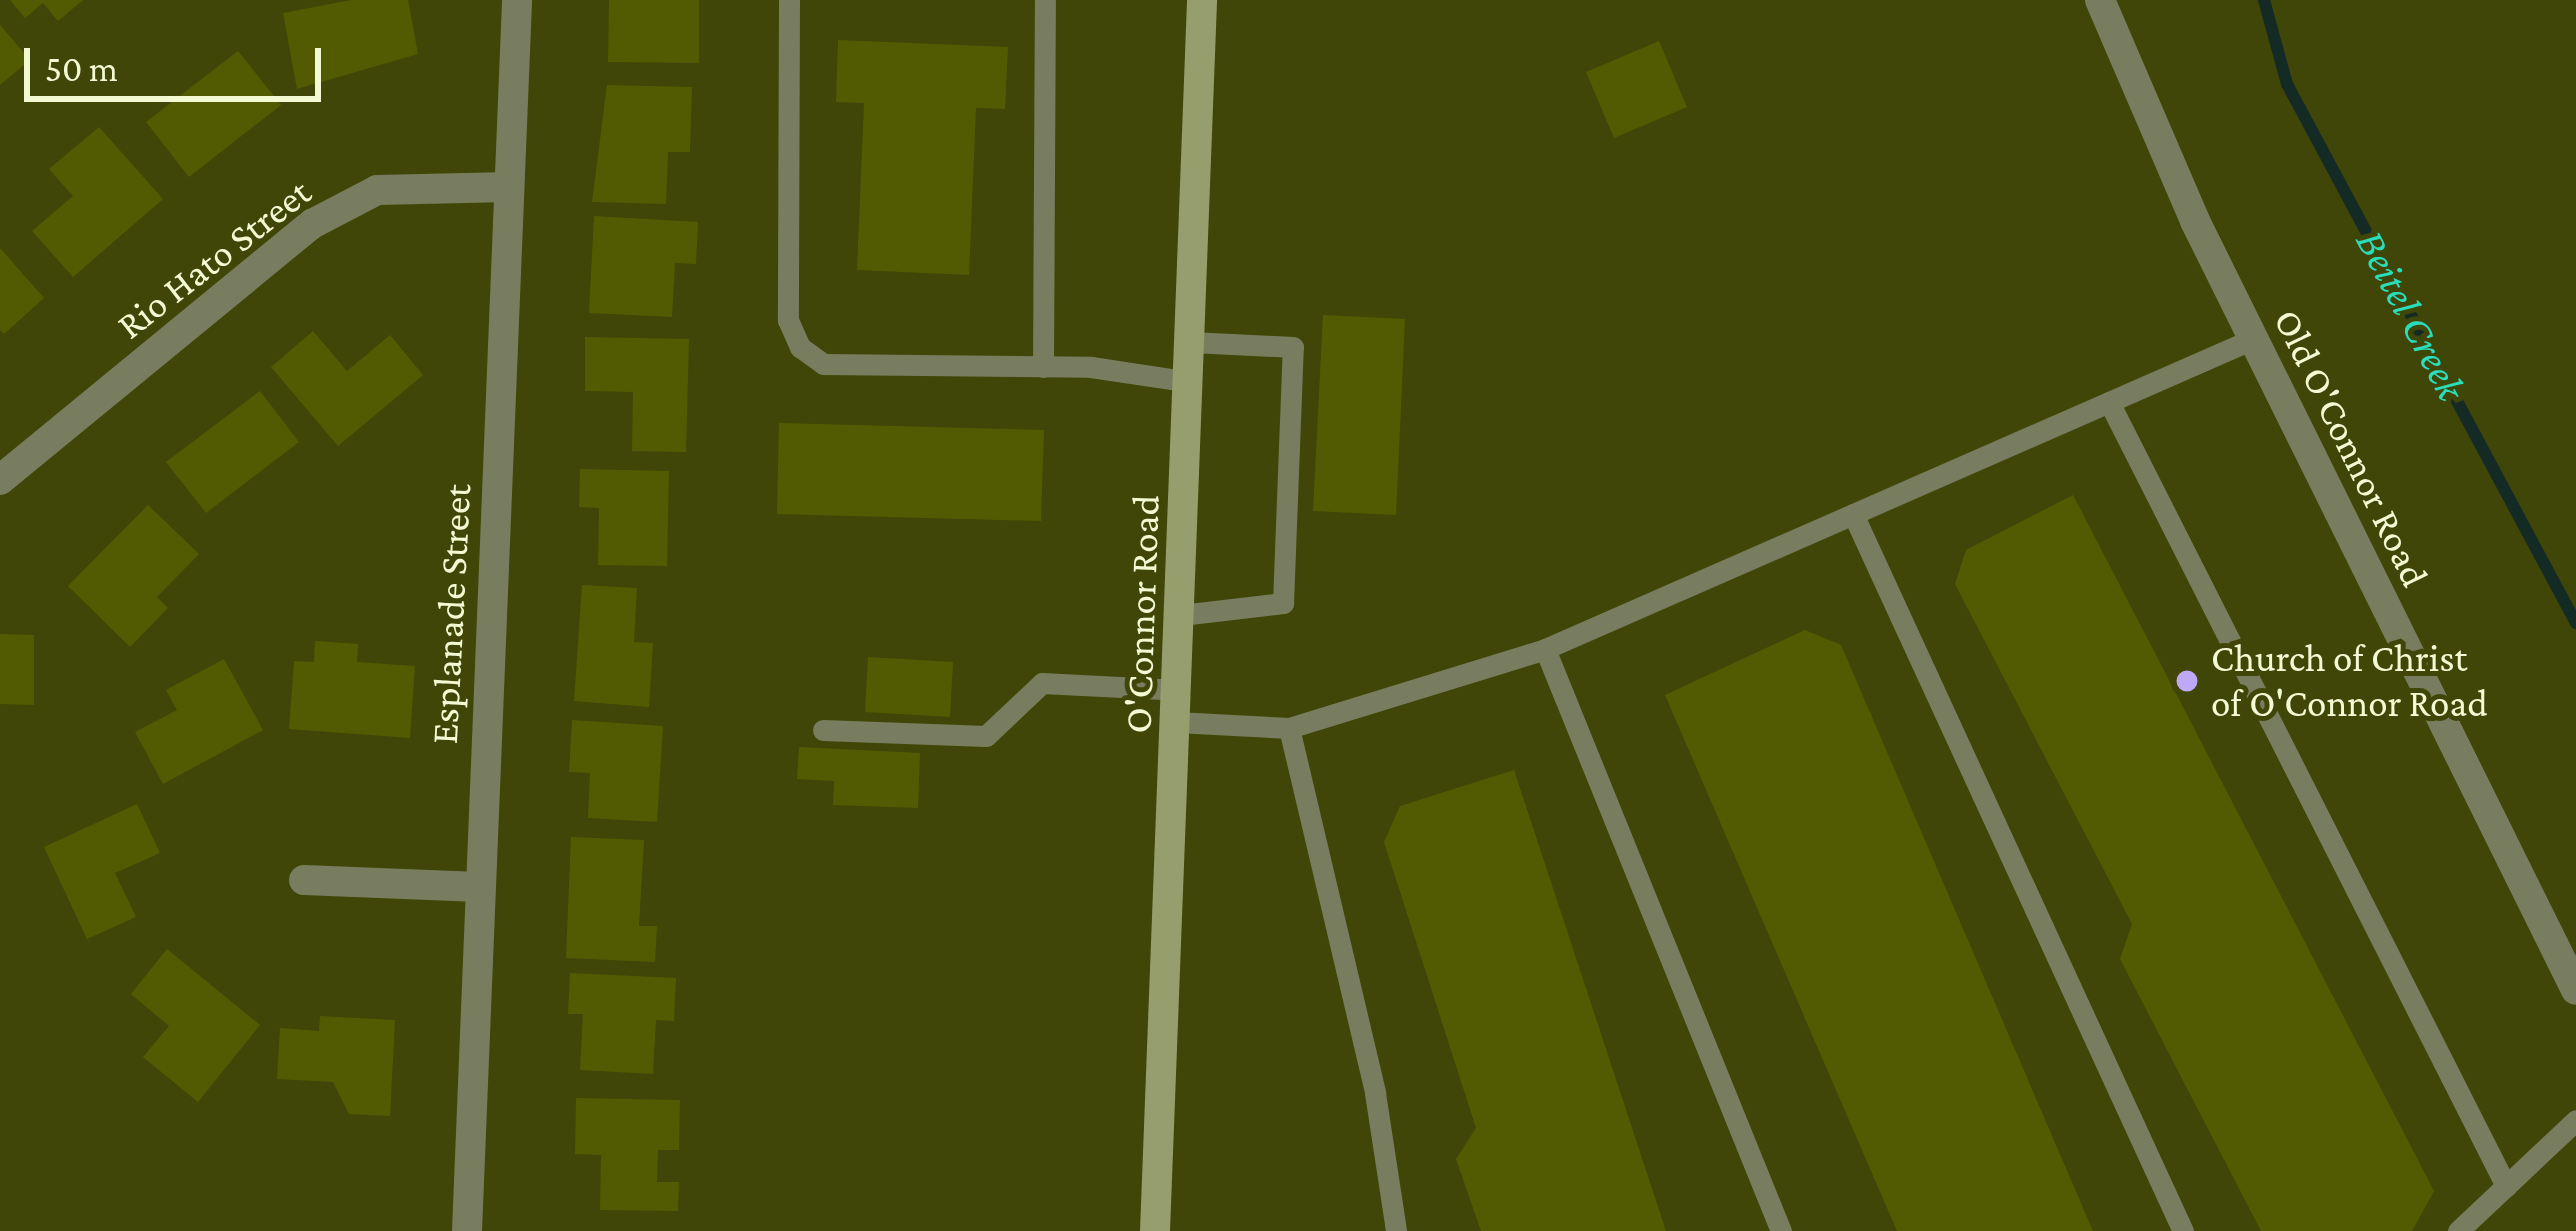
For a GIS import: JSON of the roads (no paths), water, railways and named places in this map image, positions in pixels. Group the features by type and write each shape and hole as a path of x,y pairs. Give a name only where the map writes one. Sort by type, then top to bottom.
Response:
{"main road":[{"name":"O'Connor Road","path":"1156,1231 1202,0"}],"street":[{"name":"Esplanade Street","path":"466,1231 517,0"},
{"name":"Old O'Connor Road","path":"2100,0 2253,339 2576,990"},
{"name":"Rio Hato Street","path":"0,480 312,224 377,190 509,187"},
{"path":"304,880 478,887"}],"lane":[{"path":"789,0 788,320 800,347 823,364 1042,367 1190,382"},
{"path":"1042,367 1045,0"},
{"path":"1176,722 1288,728 1545,649 2253,339"},
{"path":"1181,615 1283,603 1293,346 1191,342"},
{"path":"2109,402 2506,1186"},
{"path":"1853,514 2183,1231"},
{"path":"1545,649 1780,1231"},
{"path":"824,730 986,736 1042,683 1178,689"},
{"path":"1288,728 1375,1093 1396,1231"},
{"path":"2458,1231 2576,1120"}],"waterway":[{"name":"Beitel Creek","path":"2264,0 2287,84 2576,623"}],"place":[{"name":"Church of Christ of O'Connor Road","path":"2187,681"}]}
